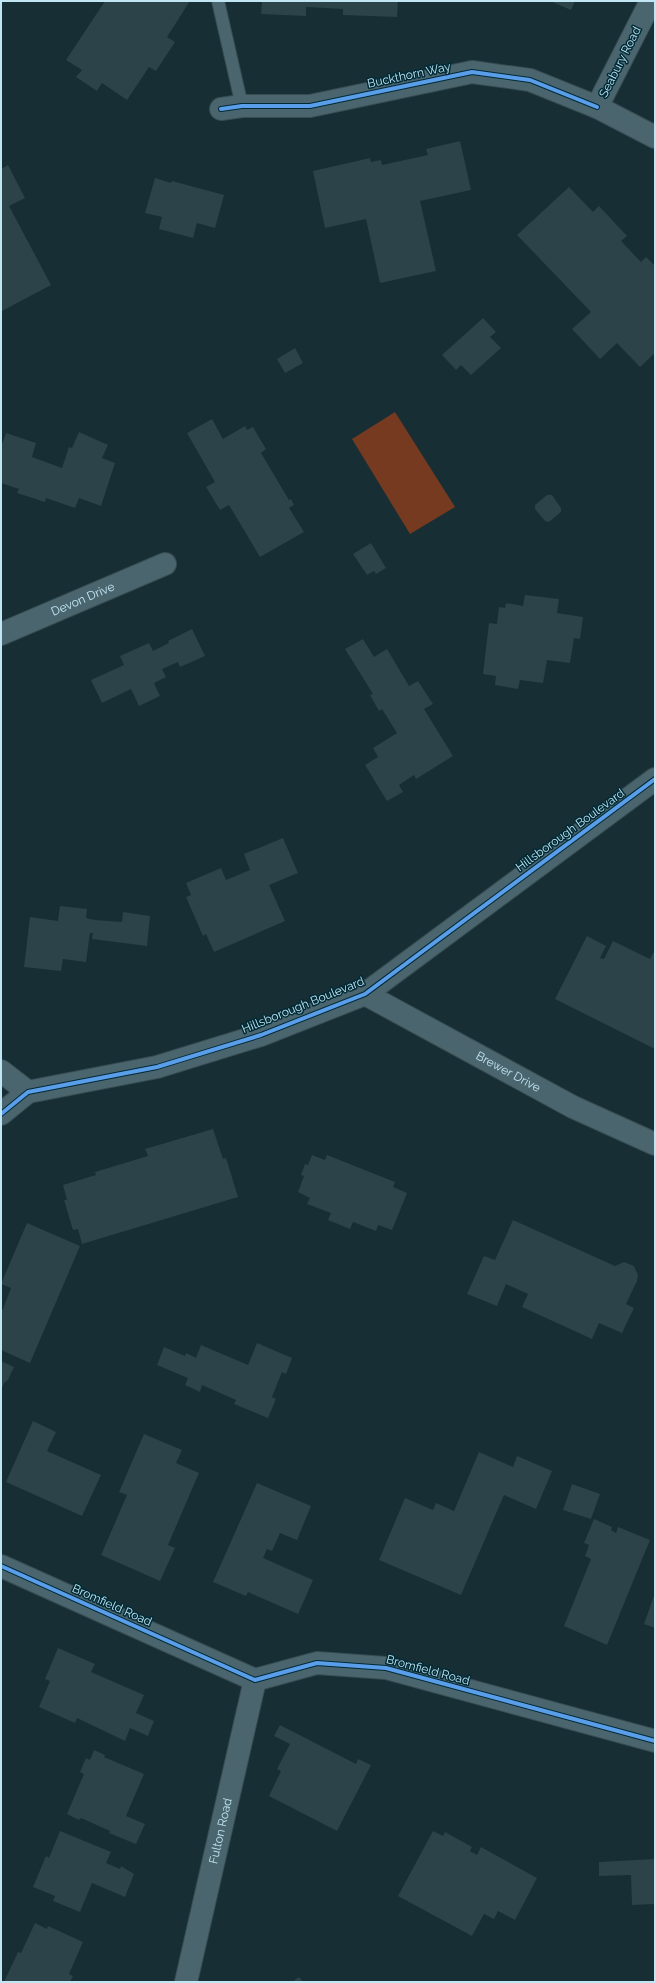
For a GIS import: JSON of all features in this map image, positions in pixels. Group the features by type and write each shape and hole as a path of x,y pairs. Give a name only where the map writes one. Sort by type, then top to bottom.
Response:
{"street":[{"name":"Seabury Road","path":"651,1 597,107 655,137"},
{"name":"Buckthorn Way","path":"221,109 242,106 310,106 472,72 530,80 597,107"},
{"name":"Devon Drive","path":"1,634 165,564"},
{"name":"Hillsborough Boulevard","path":"1,1114 28,1092 157,1067 261,1035 365,994 655,779"},
{"name":"Brewer Drive","path":"365,994 573,1107 655,1144"},
{"path":"1,1071 28,1092"},
{"name":"Bromfield Road","path":"1,1566 255,1680 317,1663 386,1668 655,1741"},
{"name":"Fulton Road","path":"186,1982 255,1680"}],"lane":[{"path":"218,1 242,106"}],"shaded area":[{"path":"395,412 455,507 410,534 352,439"}],"building":[{"path":"105,1 190,1 167,37 175,42 156,71 149,67 127,100 102,83 97,91 76,77 82,70 66,60"},
{"path":"262,1 398,1 397,17 343,15 343,9 306,7 306,16 261,14"},
{"path":"550,1 575,1 571,10"},
{"path":"460,141 471,190 420,201 436,271 380,283 366,219 325,228 313,171 370,158 371,162 381,160 382,165 428,155 426,149"},
{"path":"8,165 25,198 9,206 51,285 2,311 1,169"},
{"path":"155,178 224,195 215,228 197,223 193,238 159,229 162,217 145,213"},
{"path":"569,187 593,212 599,206 627,236 621,241 641,262 646,257 655,266 655,353 640,367 617,343 600,359 572,329 591,312 517,235"},
{"path":"483,318 496,332 490,337 501,348 471,375 461,365 456,370 442,355"},
{"path":"295,348 303,363 285,373 277,359"},
{"path":"212,419 223,439 245,426 247,430 253,427 266,449 261,453 289,500 291,499 294,505 289,508 304,532 260,557 229,505 220,510 206,487 215,482 187,433"},
{"path":"79,432 108,445 102,458 115,463 101,506 79,498 75,508 46,498 45,502 17,493 19,489 1,483 1,447 6,433 36,443 32,457 62,468 69,447 72,448"},
{"path":"547,495 552,495 561,508 561,512 549,522 545,521 535,509 535,505"},
{"path":"371,543 386,568 376,574 374,571 367,575 353,554"},
{"path":"525,595 559,599 557,613 583,617 580,639 574,638 570,663 547,660 543,683 520,680 518,689 495,685 496,676 483,674 489,623 497,624 499,607 505,608 506,603 523,606"},
{"path":"192,629 205,656 180,667 178,662 162,669 166,677 154,683 160,696 139,706 131,689 102,703 91,680 124,665 120,656 149,643 153,651 169,643 168,641"},
{"path":"363,639 374,657 387,649 409,686 418,681 433,704 424,709 453,756 416,779 414,775 399,785 403,792 387,801 365,765 378,757 373,748 397,733 382,709 379,711 370,695 373,694 345,649"},
{"path":"283,838 298,873 269,885 285,921 214,952 206,934 203,936 186,897 191,895 186,883 221,868 226,880 250,870 244,854"},
{"path":"60,906 87,909 86,918 95,920 122,922 123,912 150,916 147,946 92,939 93,933 90,933 86,962 63,959 61,971 24,967 30,917 58,921"},
{"path":"587,936 606,946 600,958 604,959 613,941 650,959 655,950 655,1049 555,999"},
{"path":"213,1129 223,1159 226,1158 238,1197 82,1244 78,1229 73,1230 64,1200 67,1200 63,1185 96,1175 95,1172 148,1156 145,1149"},
{"path":"312,1155 325,1160 327,1155 395,1182 393,1187 407,1193 392,1230 378,1225 376,1231 353,1222 350,1229 328,1220 331,1213 307,1204 310,1198 298,1192 304,1176 301,1175 305,1164 308,1165"},
{"path":"513,1220 615,1266 624,1262 634,1266 638,1275 637,1281 626,1304 634,1308 622,1333 599,1323 592,1339 522,1307 528,1294 506,1284 497,1306 467,1294 484,1256 495,1260"},
{"path":"27,1223 80,1246 30,1363 1,1350 1,1309 3,1309 11,1288 1,1284"},
{"path":"257,1343 292,1358 286,1374 282,1372 272,1397 276,1399 268,1418 234,1404 236,1400 202,1385 200,1392 185,1385 188,1378 157,1365 164,1347 185,1356 186,1353 196,1358 201,1345 248,1365"},
{"path":"1,1361 14,1367 1,1390"},
{"path":"33,1421 56,1432 47,1451 101,1475 82,1516 6,1482"},
{"path":"144,1434 182,1450 176,1463 199,1473 168,1545 175,1548 160,1581 101,1555 127,1495 119,1492"},
{"path":"479,1452 513,1467 517,1456 552,1471 536,1509 504,1495 461,1595 379,1560 405,1498 433,1510 436,1503 454,1511"},
{"path":"257,1483 311,1506 297,1540 280,1533 272,1551 267,1549 263,1558 313,1580 298,1614 248,1592 246,1596 213,1582"},
{"path":"572,1484 600,1494 591,1519 563,1510"},
{"path":"594,1519 612,1527 611,1530 616,1533 618,1527 650,1540 607,1645 564,1626 591,1559 585,1556 589,1545 584,1543"},
{"path":"655,1593 655,1628 644,1624"},
{"path":"58,1648 95,1664 91,1672 144,1695 136,1713 154,1721 148,1736 130,1728 125,1741 77,1718 75,1723 39,1707 50,1681 45,1679"},
{"path":"280,1725 356,1764 358,1759 371,1765 337,1831 269,1796 281,1771 277,1769 290,1744 274,1736"},
{"path":"94,1750 105,1755 104,1757 144,1774 126,1816 145,1824 136,1844 109,1833 110,1831 81,1818 79,1820 67,1814 84,1774 80,1772 86,1758 90,1760"},
{"path":"60,1831 111,1852 106,1863 120,1869 121,1866 134,1874 125,1897 92,1883 80,1912 53,1901 55,1896 33,1887 46,1856 49,1858"},
{"path":"433,1831 443,1836 445,1832 472,1847 470,1851 477,1855 481,1847 537,1878 515,1920 498,1911 494,1919 484,1914 472,1936 398,1896"},
{"path":"655,1859 655,1904 632,1905 631,1875 599,1876 599,1862"},
{"path":"35,1923 47,1929 48,1926 83,1942 69,1974 73,1976 70,1982 4,1982 18,1952 21,1953"},
{"path":"299,1977 303,1982 292,1982"}],"cycle path":[{"path":"221,109 242,106 310,106 472,72 530,80 597,107"},
{"path":"1,1114 28,1092 157,1067 261,1035 365,994 655,779"},
{"path":"1,1566 255,1680 317,1663 386,1668 655,1741"}]}
